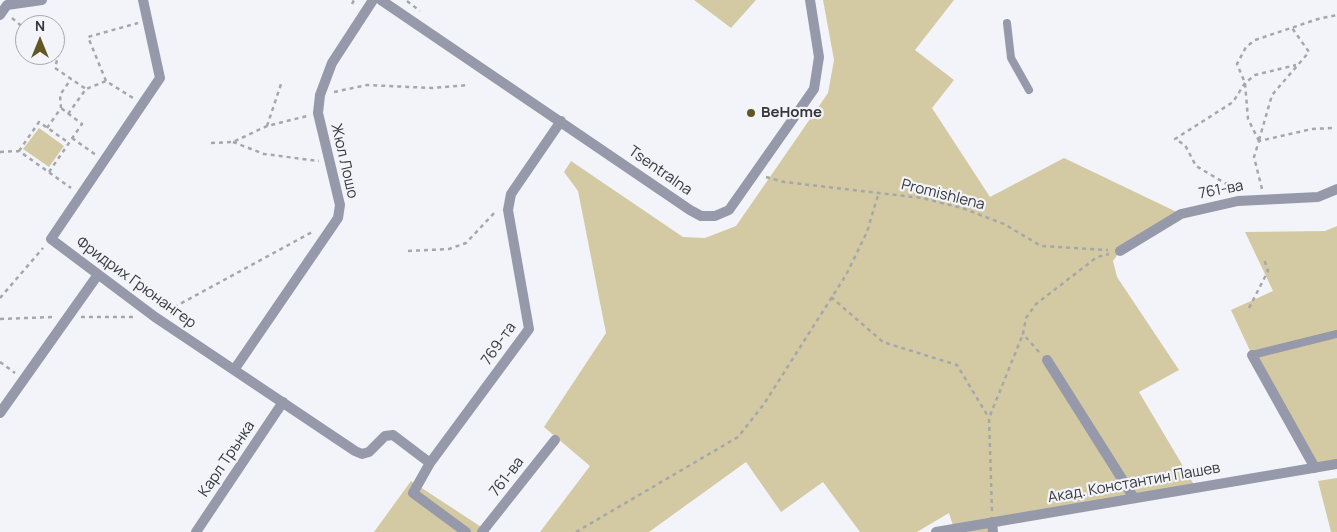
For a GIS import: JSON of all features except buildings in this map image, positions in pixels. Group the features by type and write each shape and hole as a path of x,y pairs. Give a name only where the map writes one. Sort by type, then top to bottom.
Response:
{"street":[{"path":"2,13 7,5 42,0"},
{"path":"51,239 160,78 144,0"},
{"name":"Жюл Лошо","path":"234,370 338,218 340,205 318,113 320,95 332,63 373,0"},
{"name":"Tsentralna","path":"381,0 701,216 715,216 729,210 814,89 819,57 810,0"},
{"path":"511,194 561,120"},
{"name":"761-ва","path":"1120,251 1181,214 1238,201 1264,198 1318,197 1337,189"},
{"name":"769-та","path":"430,463 529,329 509,224 508,210 511,194"},
{"name":"Фридрих Грюнангер","path":"51,239 97,276 155,318 355,451 362,454 369,452 385,436 393,435 430,463"},
{"path":"0,413 97,276"},
{"path":"1252,355 1315,468"},
{"path":"1047,360 1134,498"},
{"name":"Карл Трънка","path":"196,532 283,402"},
{"name":"761-ва","path":"482,532 555,440"},
{"path":"430,463 415,488 415,496 466,532"},
{"name":"Акад. Константин Пашев","path":"936,532 993,527 1134,498 1337,464"}],"lane":[{"path":"1007,23 1011,58 1029,90"},
{"path":"1252,355 1337,334"}],"path":[{"path":"352,4 354,0"},
{"path":"407,1 420,11"},
{"path":"2,13 15,22"},
{"path":"1259,141 1248,119 1245,83 1237,64 1246,47 1255,40 1337,15"},
{"path":"142,104 106,81 88,37 148,20"},
{"path":"1264,198 1254,157 1272,95 1309,52 1292,28"},
{"path":"56,65 55,68 86,89"},
{"path":"1239,192 1196,166 1186,146 1175,139 1233,102 1245,83 1255,75 1296,65"},
{"path":"47,128 61,108 60,95 71,79"},
{"path":"68,114 86,89 106,81"},
{"path":"267,126 281,84"},
{"path":"320,95 367,85 432,88 469,85"},
{"path":"48,172 82,124 61,108"},
{"path":"233,142 267,126 318,113"},
{"path":"19,151 39,122 69,143"},
{"path":"1259,141 1312,129 1332,128"},
{"path":"72,138 104,160"},
{"path":"211,142 233,142 264,154 329,162"},
{"path":"0,152 19,151 80,195"},
{"name":"Promishlena","path":"755,174 784,182 922,198 962,208 1004,224 1041,246 1120,251"},
{"path":"576,532 738,437 764,404 830,297 846,275 867,232 879,192"},
{"path":"408,251 449,249 466,243 511,194"},
{"path":"0,319 67,317 155,318 321,228"},
{"path":"0,298 51,239"},
{"path":"993,527 989,418 1023,334 1026,318 1036,304 1097,257 1120,251"},
{"path":"1249,308 1268,271 1264,259"},
{"path":"830,297 883,342 957,365 989,418"},
{"path":"1023,334 1047,360"},
{"path":"0,362 25,379"}],"shaded area":[{"path":"694,0 756,0 731,28"},
{"path":"823,0 954,0 915,50 954,80 932,108 990,197 1064,158 1181,214 1120,251 1113,261 1117,277 1179,370 1139,392 1196,488 993,522 993,532 955,532 949,513 917,532 860,532 823,482 781,512 746,462 649,532 540,532 590,466 544,427 606,333 578,191 564,172 571,161 683,237 705,238 736,226 828,93 834,60"},
{"path":"39,128 64,146 49,167 23,149"},
{"path":"1337,226 1337,463 1315,468 1252,355 1231,310 1273,291 1245,232 1325,231"},
{"path":"1337,478 1337,532 1331,532 1318,481"},
{"path":"411,481 489,532 374,532"}],"place":[{"name":"BeHome","path":"751,113"}]}
